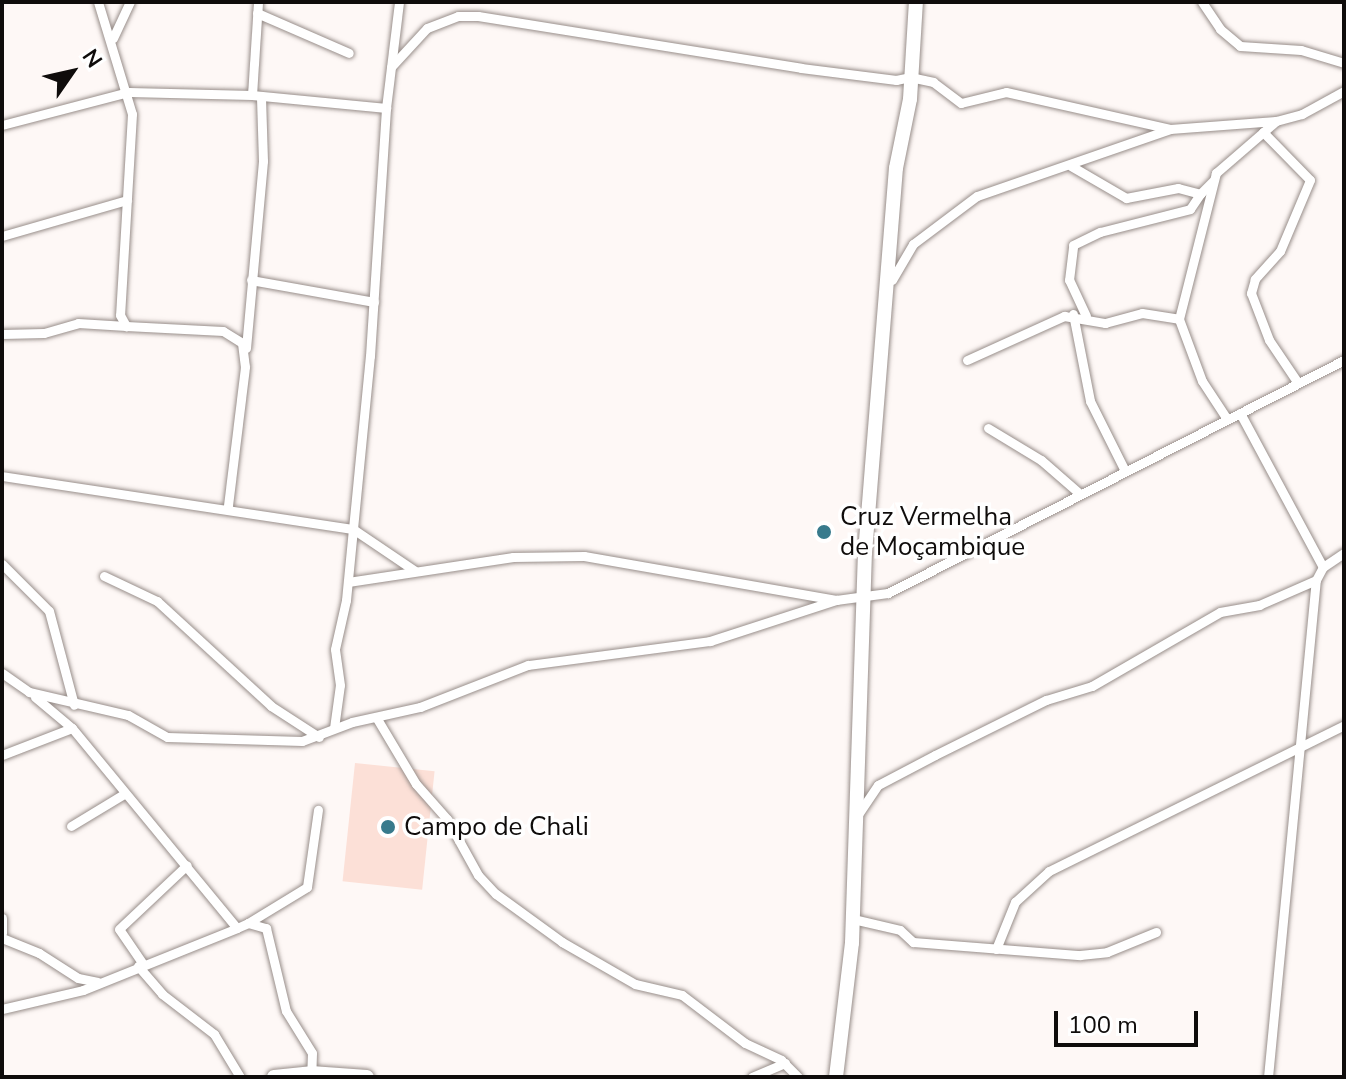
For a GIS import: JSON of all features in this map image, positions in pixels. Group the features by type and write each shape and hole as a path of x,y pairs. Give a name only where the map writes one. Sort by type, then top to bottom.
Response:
{"street":[{"path":"98,2 113,38 129,92 120,315 126,326"},
{"path":"113,38 130,2"},
{"path":"334,728 340,685 335,649 348,582 374,302 386,108 399,2"},
{"path":"836,1077 853,919 863,596 896,168 910,77 916,2"},
{"path":"1202,2 1220,29 1240,46 1301,50 1344,63"},
{"path":"228,506 263,161 257,96 258,7 349,53"},
{"path":"391,67 416,36 458,16 748,56 801,68 896,80 910,77 933,82 961,103 1006,92 1170,129"},
{"path":"109,97 122,74"},
{"path":"888,291 913,244 965,203 1170,129 1276,121 1302,114 1344,91"},
{"path":"2,125 129,92 257,96 386,108"},
{"path":"1086,316 1069,280 1069,256 1076,242 1190,209 1200,194 1276,121"},
{"path":"1263,132 1310,180 1280,251 1255,279 1251,293 1269,340 1298,383"},
{"path":"1071,166 1126,198 1178,188 1200,194"},
{"path":"1213,181 1179,319 1202,381 1227,419"},
{"path":"2,236 127,200"},
{"path":"251,280 374,302"},
{"path":"967,360 1073,314 1105,323 1142,313 1179,319"},
{"path":"1073,314 1090,401 1125,471"},
{"path":"2,334 44,333 78,323 223,331 237,337 245,350"},
{"path":"29,692 74,705 128,715 178,740 266,743 319,737 334,728 420,707 528,665 725,638 836,600 891,592 1344,360"},
{"path":"1240,413 1323,567"},
{"path":"988,428 1041,460 1080,494"},
{"path":"2,476 228,506 353,529 418,572"},
{"path":"1268,1077 1303,745 1316,580 1323,567 1344,553"},
{"path":"348,582 523,556 584,556 836,600"},
{"path":"2,564 49,611 74,705"},
{"path":"104,576 157,601 271,706 319,737"},
{"path":"857,816 878,785 935,755 1046,700 1092,686 1220,612 1259,605 1316,580"},
{"path":"2,673 72,728 237,928"},
{"path":"376,717 416,784 447,819 478,875 496,894 562,942 635,984 682,995 745,1043 785,1063 798,1077"},
{"path":"996,949 1015,902 1049,871 1344,725"},
{"path":"2,755 72,728"},
{"path":"71,826 124,794"},
{"path":"2,1009 98,982 237,928 307,887 318,810"},
{"path":"187,865 119,929 162,994 214,1034 240,1077"},
{"path":"2,918 2,936 39,953 78,978 98,982"},
{"path":"853,919 900,930 913,942 1095,955 1156,932"},
{"path":"248,923 266,928 270,936 286,1011 312,1053 311,1075"},
{"path":"752,1077 785,1063"},
{"path":"274,1077 367,1077"}],"shaded area":[{"name":"Campo de Chali","path":"355,763 435,771 422,890 343,881"}],"place":[{"name":"Cruz Vermelha de Moçambique","path":"824,532"},
{"name":"Campo de Chali","path":"388,827"}]}
